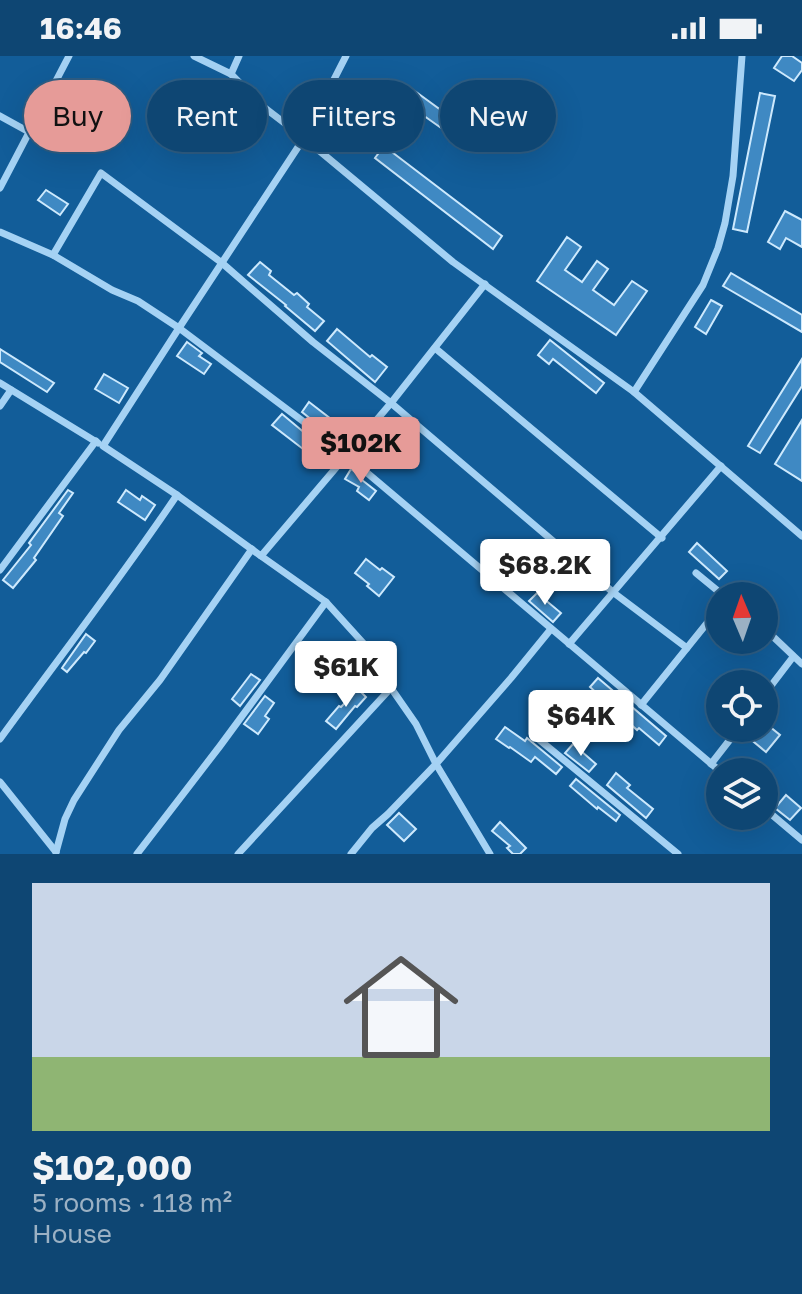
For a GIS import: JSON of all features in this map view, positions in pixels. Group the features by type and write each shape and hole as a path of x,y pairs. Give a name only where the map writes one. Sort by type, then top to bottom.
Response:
{"street":[{"path":"56,80 69,56"},
{"path":"194,56 231,74 261,105 283,122"},
{"path":"231,74 239,56"},
{"path":"334,80 346,56"},
{"path":"634,392 703,285 718,248 733,176 742,56"},
{"path":"0,116 24,129"},
{"path":"0,188 24,142"},
{"path":"0,570 99,444 295,152"},
{"path":"321,152 453,262 634,392 802,536"},
{"path":"53,255 101,173 222,263 614,593 687,648"},
{"path":"0,232 53,255 112,290 138,301 179,328 304,422 706,760"},
{"path":"261,556 391,403 485,284"},
{"path":"435,348 662,538"},
{"path":"0,383 177,495 326,602 365,645 416,724 436,764 490,854"},
{"path":"0,406 11,390"},
{"path":"569,644 721,466"},
{"path":"0,739 134,560 177,495"},
{"path":"56,851 74,800 119,730 160,680 252,549"},
{"path":"696,573 707,582"},
{"path":"137,854 326,602"},
{"path":"641,705 706,624"},
{"path":"351,854 372,828 436,764 551,629"},
{"path":"778,642 802,664"},
{"path":"778,677 793,657"},
{"path":"241,853 391,688"},
{"path":"536,737 678,854"},
{"path":"716,758 728,742"},
{"path":"0,782 56,851"},
{"path":"778,820 802,840"},
{"path":"44,854 56,851"}],"building":[{"path":"782,56 792,56 802,63 802,70 794,81 774,68"},
{"path":"760,93 775,96 747,232 733,229"},
{"path":"424,98 440,109 440,127 424,116"},
{"path":"380,152 392,152 502,236 493,249 375,158"},
{"path":"46,190 68,204 60,215 38,200"},
{"path":"785,211 802,220 802,247 786,238 780,249 768,242"},
{"path":"567,237 581,247 565,270 582,282 597,261 608,269 593,290 614,305 632,281 647,291 616,335 537,281"},
{"path":"260,262 271,271 269,275 294,295 297,293 309,304 307,307 324,321 315,331 248,275"},
{"path":"731,273 802,315 802,332 723,286"},
{"path":"711,300 722,306 706,334 695,327"},
{"path":"337,329 387,367 375,382 327,341"},
{"path":"550,340 604,383 596,393 553,359 549,364 538,355"},
{"path":"187,342 211,364 204,374 177,356"},
{"path":"0,349 54,383 47,392 0,362"},
{"path":"802,359 802,386 760,453 748,446"},
{"path":"104,374 128,388 119,403 95,389"},
{"path":"309,402 340,426 332,436 302,412"},
{"path":"282,414 312,439 303,449 272,425"},
{"path":"802,420 802,481 775,464"},
{"path":"351,469 376,491 369,500 357,491 359,487 345,479"},
{"path":"68,490 73,493 59,513 63,516 34,558 36,560 13,588 3,580"},
{"path":"126,490 140,500 142,496 155,505 145,520 118,502"},
{"path":"697,543 727,571 719,579 689,552"},
{"path":"366,559 394,577 379,596 355,573"},
{"path":"537,593 561,613 553,622 529,601"},
{"path":"86,634 95,641 67,672 62,668"},
{"path":"251,674 260,680 240,706 232,699"},
{"path":"598,678 666,736 659,745 639,728 637,730 590,687"},
{"path":"358,689 366,697 336,729 326,721"},
{"path":"265,696 274,703 265,716 269,719 258,734 244,724"},
{"path":"505,727 525,741 527,738 562,767 556,774 535,757 531,762 496,739"},
{"path":"754,742 774,742 766,752"},
{"path":"573,744 596,764 589,772 565,753"},
{"path":"616,773 630,785 627,788 653,809 646,818 607,785"},
{"path":"576,779 620,815 616,821 570,786"},
{"path":"786,795 801,808 790,820 778,810 778,804"},
{"path":"399,813 416,829 404,841 387,825"},
{"path":"500,822 526,848 520,854 513,854 507,848 510,846 492,831"}]}
